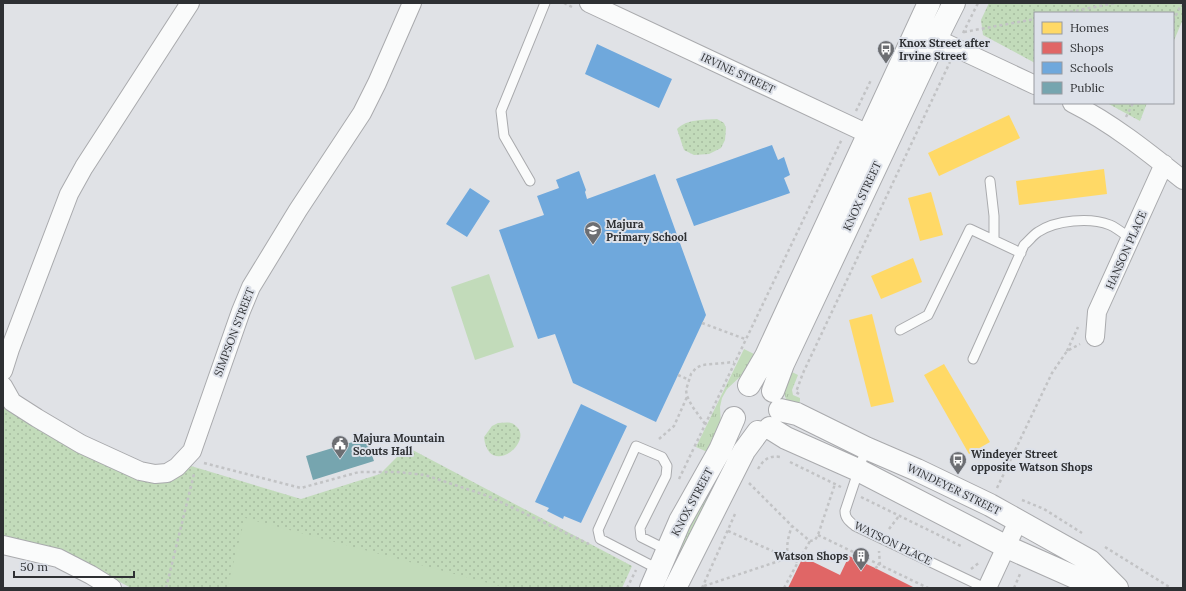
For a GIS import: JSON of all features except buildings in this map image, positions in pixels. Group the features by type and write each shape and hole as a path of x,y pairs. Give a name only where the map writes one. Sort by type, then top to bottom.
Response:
{"street":[{"path":"3,371 69,194 84,166 190,3"},
{"name":"SIMPSON STREET","path":"3,386 12,402 37,418 81,444 140,471 155,474 167,473 195,456 240,310 251,286 298,210 362,113 377,83 412,3"},
{"name":"IRVINE STREET","path":"589,3 878,138"},
{"name":"KNOX STREET","path":"676,588 744,451 770,415 783,364 878,138 916,30 929,3"},
{"name":"KNOX STREET","path":"749,385 766,356 878,138 936,39 954,3"},
{"path":"916,30 936,39 960,40 1034,84"},
{"path":"1074,104 1120,131 1183,180"},
{"name":"HANSON PLACE","path":"1094,336 1097,312 1164,164"},
{"path":"749,385 764,385 770,415 752,432 744,429 738,424 734,418 732,407 734,397 742,389 749,385"},
{"name":"WINDEYER STREET","path":"770,415 797,414 866,448 917,470 990,505 1090,561 1117,588"},
{"name":"WINDEYER STREET","path":"770,415 786,438 858,470 1007,547 1088,583 1117,588"},
{"name":"KNOX STREET","path":"658,571 680,521 720,450 734,418"},
{"path":"986,588 1007,547 1018,521"},
{"path":"3,545 58,558 112,588"},
{"path":"658,571 676,588"}],"lane":[{"path":"530,181 504,136 502,111 545,3"},
{"path":"990,181 994,216 994,240"},
{"path":"973,359 1024,245 1037,232 1054,225 1075,221 1094,220 1111,225 1131,239"},
{"path":"900,330 928,315 970,229 1021,253"},
{"path":"636,446 662,457 667,466 666,476 640,528 641,537 658,571 600,539 598,530 636,446"},
{"name":"WATSON PLACE","path":"866,448 850,492 845,516 855,526 986,588"}],"path":[{"path":"800,396 796,392 803,373 978,3"},
{"path":"1069,12 1115,3"},
{"path":"1174,19 1182,3"},
{"path":"960,40 1034,19"},
{"path":"734,362 702,365 696,368 691,374 686,390 687,396 692,406 705,424 840,144"},
{"path":"702,323 745,340"},
{"path":"997,489 1052,373 1067,351 1094,336"},
{"path":"678,375 689,380"},
{"path":"659,439 674,426 687,396"},
{"path":"166,588 195,456 301,488 359,472 397,472 425,475 488,496 594,547"},
{"path":"757,470 767,458 778,456 962,547"},
{"path":"746,490 753,476"},
{"path":"749,483 792,526 810,541 816,540 835,484"},
{"path":"703,587 737,510"},
{"path":"788,558 786,548 788,535 792,526"},
{"path":"728,530 798,562"},
{"path":"818,535 928,588"},
{"path":"784,588 810,541"},
{"path":"879,546 880,565"},
{"path":"703,587 788,558"},
{"path":"875,568 880,565"},
{"path":"1014,588 1020,574"},
{"path":"703,587 708,588"}],"green space":[{"path":"989,3 1183,3 1183,19 1174,41 1174,12 1034,12 1034,62 983,35 981,20"},
{"path":"1109,104 1147,104 1140,121"},
{"path":"717,119 724,123 726,128 725,140 721,148 709,154 694,155 684,150 677,129 690,122"},
{"path":"489,274 514,347 475,360 451,287"},
{"path":"744,349 754,354 742,375 727,389 722,398 720,407 721,427 712,454 696,447"},
{"path":"786,369 798,375 792,390 793,395 800,398 797,407 787,402 784,393"},
{"path":"3,406 166,481 176,478 191,466 301,499 380,474 407,447 632,566 622,588 131,588 69,554 3,536"},
{"path":"498,423 513,424 518,428 520,435 519,442 514,449 507,454 500,456 493,455 487,449 484,437 492,426"},
{"path":"714,472 723,476 681,562 673,559"},
{"path":"245,518 507,588 227,588"}],"place":[{"name":"Knox Street after Irvine Street","path":"886,64"},
{"name":"Majura Primary School","path":"593,245"},
{"name":"Majura Mountain Scouts Hall","path":"340,459"},
{"name":"Windeyer Street opposite Watson Shops","path":"958,475"},
{"name":"Watson Shops","path":"861,571"}]}
